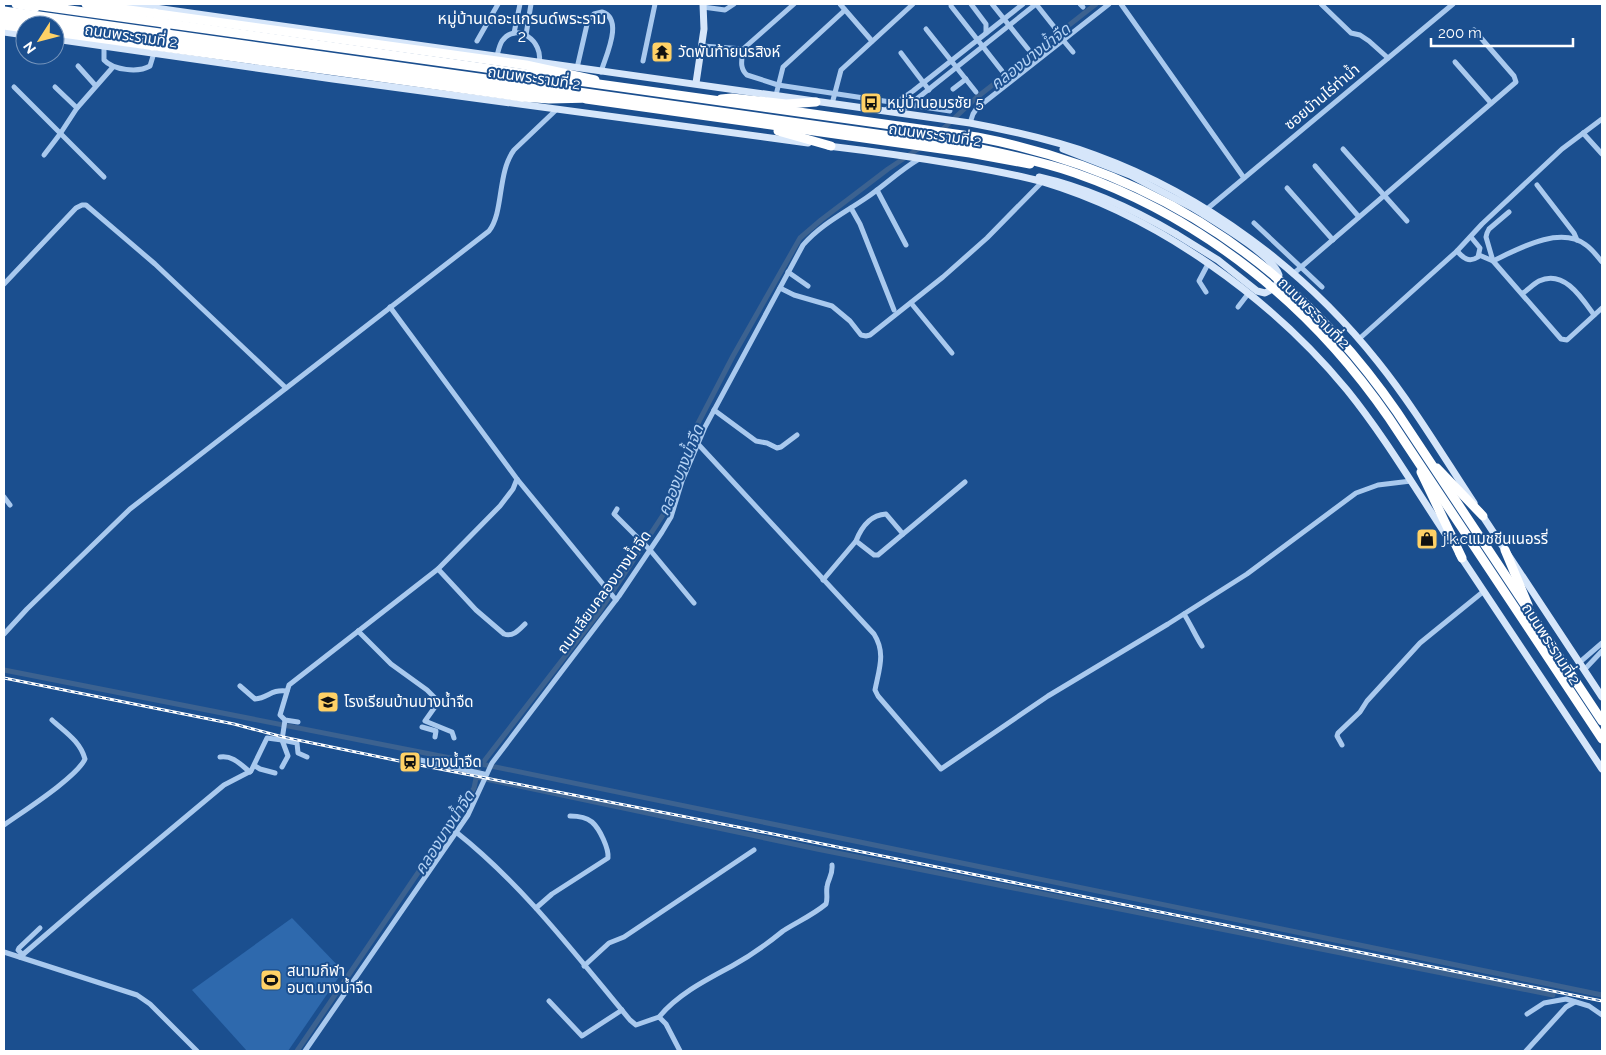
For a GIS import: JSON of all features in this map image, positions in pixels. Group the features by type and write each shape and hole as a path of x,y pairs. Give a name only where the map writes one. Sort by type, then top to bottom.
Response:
{"highway":[{"name":"ถนนพระรามที่ 2","path":"16,4 984,140 1075,162 1148,192 1180,208 1218,231 1280,278 1332,328 1369,370 1602,720"},
{"path":"28,4 977,137 1076,162 1119,180 1169,204 1213,230 1258,262 1301,299 1330,328 1364,367 1403,420 1602,720"},
{"path":"86,4 526,65 554,70 618,87"},
{"path":"4,11 952,144 1025,158 1076,173 1122,192 1162,211 1209,239 1245,265 1290,302 1325,336 1360,378 1394,426 1602,739"},
{"path":"153,49 166,31 164,21 155,13"},
{"name":"ถนนพระรามที่ 2","path":"4,18 1007,159 1078,178 1153,209 1215,246 1278,294 1324,340 1361,384 1602,746"},
{"path":"65,34 153,49 522,97 555,99 616,97"},
{"path":"714,102 720,99 732,98 786,104 816,102"},
{"path":"716,118 784,133 831,146"},
{"path":"1433,464 1483,516"},
{"path":"1421,472 1462,558"},
{"path":"1505,550 1528,607"}],"main road":[{"name":"ถนนพระรามที่ 2","path":"127,4 601,72 696,83 1006,129 1105,159 1177,192 1207,209 1258,245 1319,298 1359,339 1408,402 1602,696"},
{"path":"696,83 703,46 703,6"},
{"name":"ถนนพระรามที่ 2","path":"65,40 104,46 153,49 556,110 831,146 994,171 1042,182 1096,201 1143,223 1164,234 1248,294 1304,344 1346,390 1412,481 1602,769"},
{"path":"994,171 1036,176 1081,189 1128,208 1176,234 1218,260 1257,291 1265,293 1276,287 1279,275 1278,270 1270,261 1195,209 1115,169 1006,129"}],"street":[{"path":"477,41 498,4"},
{"path":"514,33 520,4"},
{"path":"526,35 531,4"},
{"path":"643,61 655,4"},
{"path":"703,6 725,10 734,4"},
{"path":"794,4 743,49 741,64 744,72 750,76 778,85 950,111"},
{"path":"840,4 872,40"},
{"path":"832,104 841,70 913,4"},
{"path":"971,4 986,24 986,33"},
{"path":"992,4 1028,49"},
{"path":"884,111 897,103 1023,4"},
{"path":"899,113 1036,4 1056,28"},
{"path":"966,122 978,108 1108,4"},
{"path":"1121,4 1244,178"},
{"path":"1321,4 1351,32 1369,41 1388,58"},
{"name":"ซอยบ้านไร่ท่าน้ำ","path":"1207,209 1453,4"},
{"path":"951,6 1002,71"},
{"path":"776,95 783,67 845,10"},
{"path":"577,68 588,20 594,14 602,12 610,15 613,20 614,30 601,72"},
{"path":"926,29 976,92"},
{"path":"1293,274 1513,85 1515,79 1474,30"},
{"path":"497,56 502,42 510,34 514,33 526,35 535,42 540,51 539,63"},
{"path":"1063,40 1073,52"},
{"path":"104,46 104,60 113,67 142,70 150,66 153,49"},
{"path":"703,46 743,49"},
{"path":"901,53 929,90"},
{"path":"1455,62 1491,103"},
{"path":"78,66 95,85"},
{"path":"44,155 95,85 113,67"},
{"path":"953,89 966,79"},
{"path":"14,87 104,178"},
{"path":"55,87 77,108"},
{"path":"913,90 919,98"},
{"path":"4,634 33,602 130,509 486,233 492,226 505,167 510,156 556,110"},
{"path":"1359,339 1457,252 1502,205 1562,149 1602,119"},
{"path":"1583,133 1602,154"},
{"path":"1343,149 1407,221"},
{"name":"ถนนเลียบคลองบางน้ำจืด","path":"305,1051 472,809 492,763 615,599 671,517 682,481 714,410 801,248 811,237 877,190 917,158"},
{"path":"1315,166 1359,217"},
{"path":"780,288 794,295 832,306 850,321 863,336 875,332 943,278 987,238 1042,182"},
{"path":"1537,185 1574,233 1577,240"},
{"path":"1287,188 1333,240"},
{"path":"877,190 906,245"},
{"path":"4,284 76,208 82,204 86,205 155,264 286,388"},
{"path":"851,208 860,224 894,310"},
{"path":"1493,261 1486,237 1487,233 1489,229 1509,212"},
{"path":"1254,223 1322,287"},
{"path":"1457,252 1467,259 1474,259 1479,255 1479,245 1470,238"},
{"path":"1493,261 1530,242 1559,238 1577,240 1585,244 1602,262"},
{"path":"1479,255 1493,261 1563,340 1566,340 1602,308"},
{"path":"1206,292 1199,281 1208,264"},
{"path":"788,272 808,286"},
{"path":"1523,294 1539,281 1550,279 1563,282 1572,286 1594,315"},
{"path":"1238,307 1248,294"},
{"path":"911,303 952,353"},
{"path":"390,307 517,479 615,599"},
{"path":"714,410 756,441 767,443 777,448 781,448 797,435"},
{"path":"698,444 874,634 879,641 881,662 875,690 878,696 941,769 1048,696 1184,614 1246,574 1356,494 1378,485 1412,481"},
{"path":"298,722 285,721 281,717 280,712 289,685 438,569 504,501 513,489 517,479"},
{"path":"856,541 874,555 878,555 965,482"},
{"path":"4,497 10,505"},
{"path":"617,509 614,514 649,549 694,603"},
{"path":"823,580 856,541 860,530 866,523 881,514 886,514 903,534"},
{"path":"438,569 476,610 504,634 515,633 525,624"},
{"path":"1342,745 1338,740 1338,733 1360,712 1367,701 1420,643 1484,591"},
{"path":"1184,614 1202,646"},
{"path":"358,631 391,664 427,690 437,700 437,704 422,727 422,734"},
{"path":"1580,662 1602,644"},
{"path":"1585,669 1602,651"},
{"path":"240,686 255,700 275,690 287,691"},
{"path":"4,825 35,804 77,770 85,759 83,751 76,741 52,720"},
{"path":"282,767 288,756 282,740 285,721"},
{"path":"425,721 452,732 454,738"},
{"path":"422,727 436,731 435,737"},
{"path":"22,956 224,785 250,772 255,766 267,738 297,743 298,754 307,757"},
{"path":"220,757 224,756 234,759 250,772"},
{"path":"420,760 484,774"},
{"path":"255,766 275,772"},
{"path":"536,908 552,894 608,858 609,855 592,821 581,816 570,816"},
{"path":"456,832 476,847 515,885 584,966 618,1012 636,1025 659,1017 706,980 766,945 826,904 828,898 827,886 832,875 832,865"},
{"path":"584,966 609,943 624,937 754,850"},
{"path":"22,956 19,948 40,928"},
{"path":"4,952 22,956 137,995 150,1004 197,1051"},
{"path":"1527,1014 1544,1003 1566,999 1589,1006 1602,1015"},
{"path":"549,1001 582,1036 618,1012"},
{"path":"1526,1051 1566,1008 1575,1002"},
{"path":"659,1017 666,1024 680,1051"}],"shaded area":[{"name":"สนามกีฬา อบต.บางน้ำจืด","path":"292,918 343,971 288,1051 247,1051 192,990"}],"waterway":[{"name":"คลองบางน้ำจืด","path":"930,141 976,98 1096,4"},
{"name":"คลองบางน้ำจืด","path":"297,1051 474,788 478,769 600,611 667,509 694,431 733,356 800,238 888,169 921,147"},
{"path":"4,670 481,764 1602,995"},
{"path":"476,777 817,849 1553,995"}],"railway":[{"path":"4,678 234,724 283,737 409,763 753,830 1602,1001"}],"place":[{"name":"วัดพันท้ายนรสิงห์","path":"662,52"},
{"name":"หมู่บ้านอมรชัย 5","path":"871,103"},
{"name":"j.k.cแมชชีนเนอรรี่","path":"1427,539"},
{"name":"โรงเรียนบ้านบางนํ้าจืด","path":"328,702"},
{"name":"บางน้ำจืด","path":"410,762"},
{"name":"สนามกีฬา อบต.บางน้ำจืด","path":"271,980"}],"district":[{"name":"หมู่บ้านเดอะแกรนด์พระราม 2","path":"522,27"}]}
